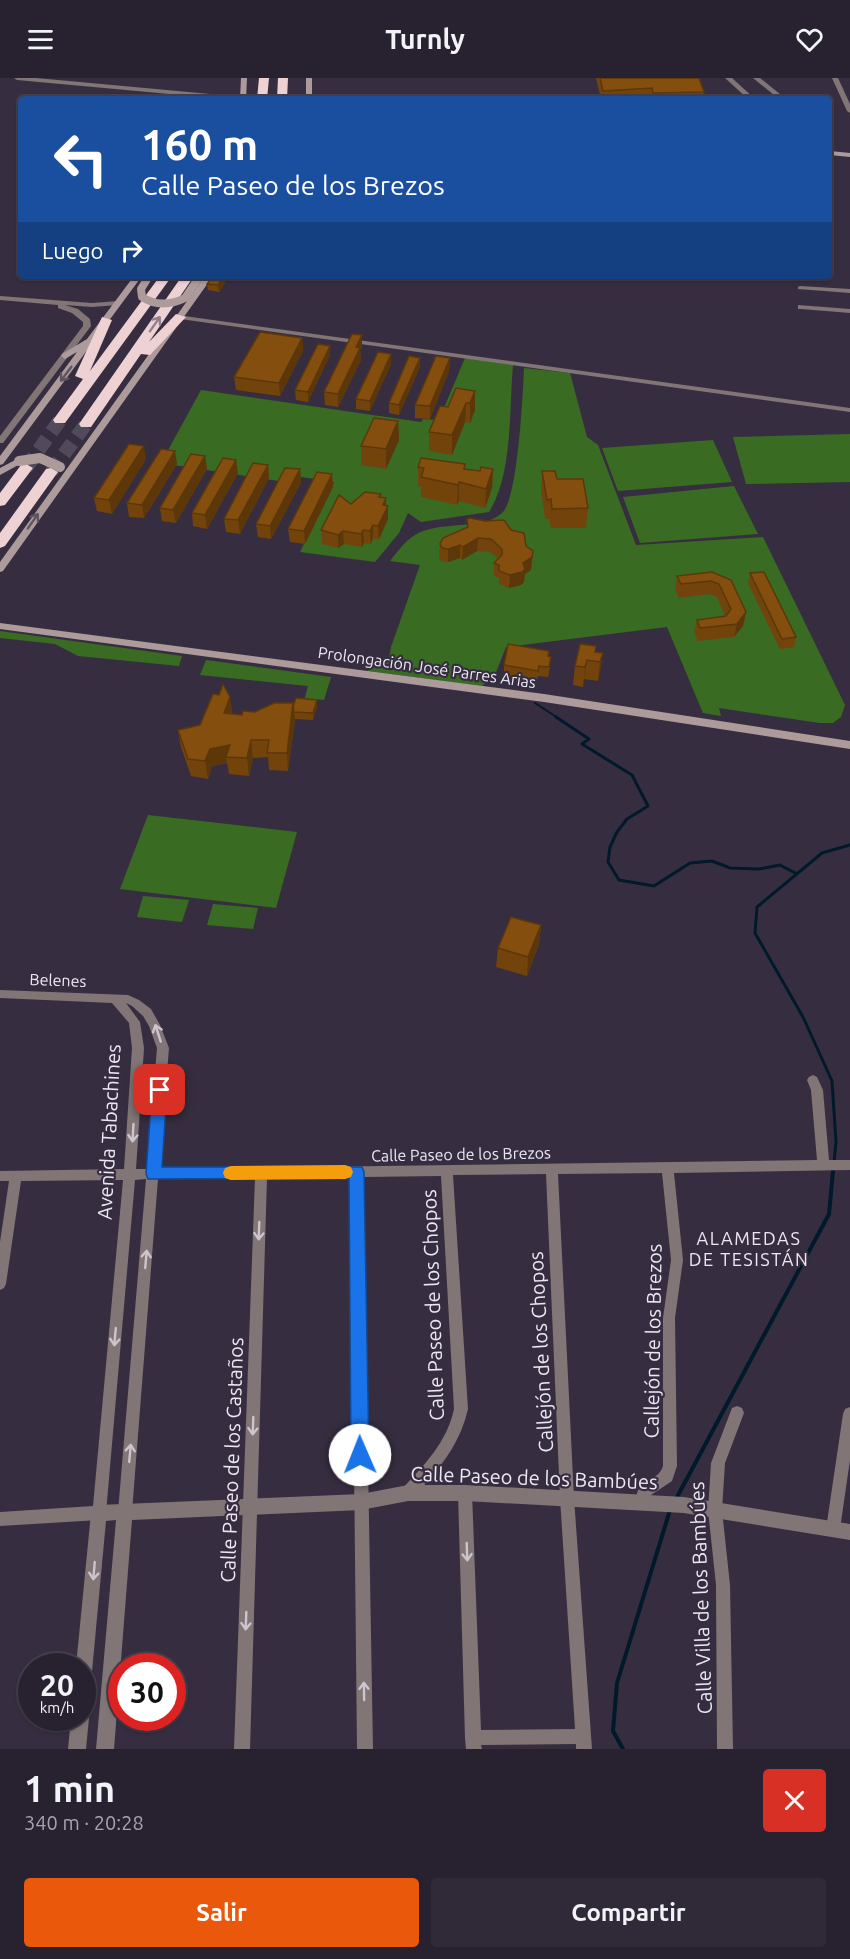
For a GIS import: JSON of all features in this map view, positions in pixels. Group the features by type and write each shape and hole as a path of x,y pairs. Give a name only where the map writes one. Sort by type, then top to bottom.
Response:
{"highway":[{"path":"254,78 254,83 261,96"},
{"path":"262,96 264,78"},
{"path":"282,96 283,78"},
{"path":"106,320 60,420 164,279"},
{"path":"180,317 137,360 101,409 86,424 187,279"},
{"path":"0,502 23,465"},
{"path":"2,541 57,474"}],"main road":[{"path":"243,96 244,78"},
{"path":"309,78 311,96"},
{"path":"832,155 850,157"},
{"path":"0,462 136,279"},
{"path":"147,279 141,290 142,297 149,302 163,304 185,298 198,279"},
{"path":"0,569 57,474 180,317 207,279"},
{"path":"65,356 93,339"},
{"path":"0,472 40,458 50,460 57,474"},
{"name":"Prolongación José Parres Arias","path":"0,626 556,700 850,745"}],"street":[{"path":"17,78 211,96"},
{"path":"728,78 749,96"},
{"path":"756,78 779,96"},
{"path":"835,78 847,100 850,111"},
{"path":"800,288 850,291"},
{"path":"0,300 61,306 118,303"},
{"path":"0,300 82,306 99,312 106,320"},
{"path":"0,441 88,323 79,313 61,306"},
{"path":"801,307 850,311"},
{"path":"180,317 850,410"},
{"path":"832,409 850,415"},
{"name":"Belenes","path":"0,994 115,998"},
{"path":"105,1749 163,1048 155,1023 140,1004 115,998"},
{"name":"Avenida Tabachines","path":"86,1653 130,1174 138,1048 134,1022 115,998"},
{"path":"813,1080 825,1165"},
{"name":"Calle Paseo de los Brezos","path":"0,1176 849,1165"},
{"name":"Callejón de los Brezos","path":"650,1503 644,1492 667,1476 670,1466 669,1318 677,1260 668,1167"},
{"name":"Callejón de los Chopos","path":"552,1169 567,1498 583,1743"},
{"name":"Calle Paseo de los Chopos","path":"408,1493 448,1447 457,1430 461,1409 447,1170"},
{"path":"357,1172 364,1749"},
{"name":"Calle Paseo de los Castaños","path":"242,1749 261,1173"},
{"path":"0,1284 16,1176"},
{"name":"Calle Villa de los Bambúes","path":"725,1749 723,1586 715,1510 718,1463 737,1413"},
{"path":"833,1529 850,1414"},
{"name":"Calle Paseo de los Bambúes","path":"0,1519 361,1503 408,1493 465,1493 684,1505 850,1532"},
{"path":"465,1493 474,1743 583,1743"},
{"path":"77,1749 79,1731"}],"green space":[{"path":"465,358 513,365 506,460 497,497 489,512 421,522 408,513 399,533 375,562 300,552 334,482 288,475 285,482 161,463 201,390 421,422 423,419 439,420"},
{"path":"524,368 570,373 587,437 598,445 636,545 763,537 845,705 841,717 833,723 820,723 719,708 721,716 703,713 667,627 506,647 495,675 482,686 368,671 371,659 389,658 420,565 390,561 398,550 411,537 425,530 473,524 495,518 503,512 508,502 516,466"},
{"path":"850,434 850,482 746,484 733,437"},
{"path":"713,440 732,482 618,491 602,448"},
{"path":"734,486 758,534 640,543 623,497"},
{"path":"0,631 182,656 179,666 78,656 55,644 0,638"},
{"path":"206,660 331,677 324,700 315,699 312,703 304,701 308,686 200,675"},
{"path":"148,815 297,832 276,908 120,889"},
{"path":"143,896 189,900 182,922 137,917"},
{"path":"213,904 258,908 253,929 207,925"}],"building":[{"path":"600,78 699,78 704,92 653,93 652,88 603,91"},
{"path":"211,279 222,279 218,285 207,284"},
{"path":"260,332 302,338 279,383 234,377"},
{"path":"352,334 362,335 356,347 360,348 338,394 324,392"},
{"path":"318,344 330,346 308,392 295,390"},
{"path":"378,352 391,354 370,401 356,399"},
{"path":"409,356 420,358 399,405 389,403"},
{"path":"436,356 450,358 430,406 415,405"},
{"path":"456,388 475,391 470,403 466,403 452,435 429,432 440,406 448,407"},
{"path":"374,418 398,421 386,449 361,446"},
{"path":"129,444 144,446 109,500 94,498"},
{"path":"161,449 175,451 142,505 127,503"},
{"path":"191,454 205,456 173,510 160,508"},
{"path":"223,458 236,460 205,515 192,513"},
{"path":"421,458 465,464 464,469 480,471 481,467 493,469 486,489 459,482 458,485 421,477 424,468 418,467"},
{"path":"253,463 268,465 238,520 224,519"},
{"path":"285,468 300,469 270,526 256,524"},
{"path":"542,471 555,471 557,479 583,479 588,508 552,509 551,499 547,500"},
{"path":"317,472 332,474 304,531 288,529"},
{"path":"365,492 381,494 379,497 386,498 383,505 388,506 378,526 373,525 370,531 363,530 361,534 343,531 338,535 321,530 339,495 351,504"},
{"path":"467,519 485,521 504,520 511,530 524,533 526,546 533,551 532,557 523,563 525,569 510,575 499,571 499,565 494,563 502,555 502,549 491,539 478,538 463,547 460,545 448,549 442,548 440,544 443,538 468,527"},
{"path":"712,572 731,580 746,612 737,624 700,628 697,620 726,616 731,609 719,584 711,581 681,584 677,576"},
{"path":"764,572 796,637 782,639 750,573"},
{"path":"508,644 549,651 548,656 551,657 549,667 539,666 538,671 504,665"},
{"path":"580,644 596,646 595,652 603,653 600,662 587,660 585,667 575,666"},
{"path":"223,684 230,697 224,713 242,715 243,711 255,712 274,703 293,703 287,753 267,753 269,740 251,740 247,758 226,757 230,745 210,749 205,761 188,759 178,730 200,725 213,694 219,695"},
{"path":"296,698 317,700 313,713 294,712 293,706"},
{"path":"511,917 541,925 528,957 498,948"}],"waterway":[{"path":"535,703 558,718"},
{"path":"556,717 589,739 582,744 632,775 648,806 627,819 617,832 610,847 608,862 619,880 654,886 690,863 712,861 730,868 759,869 780,865 797,874"},
{"path":"797,874 822,853 850,845"},
{"path":"797,874 757,907 755,933 803,1017 832,1081 836,1142 833,1173"},
{"path":"676,1499 829,1214 833,1171"},
{"path":"623,1749 613,1731 617,1683 670,1510"}],"tunnel":[{"path":"26,468 60,420"},
{"path":"51,472 86,424"}],"slow traffic":[{"path":"231,1173 345,1172"}],"district":[{"name":"ALAMEDAS DE TESISTÁN","path":"749,1249"}],"route":[{"path":"160,1090 153,1174 357,1172 360,1455"}]}
